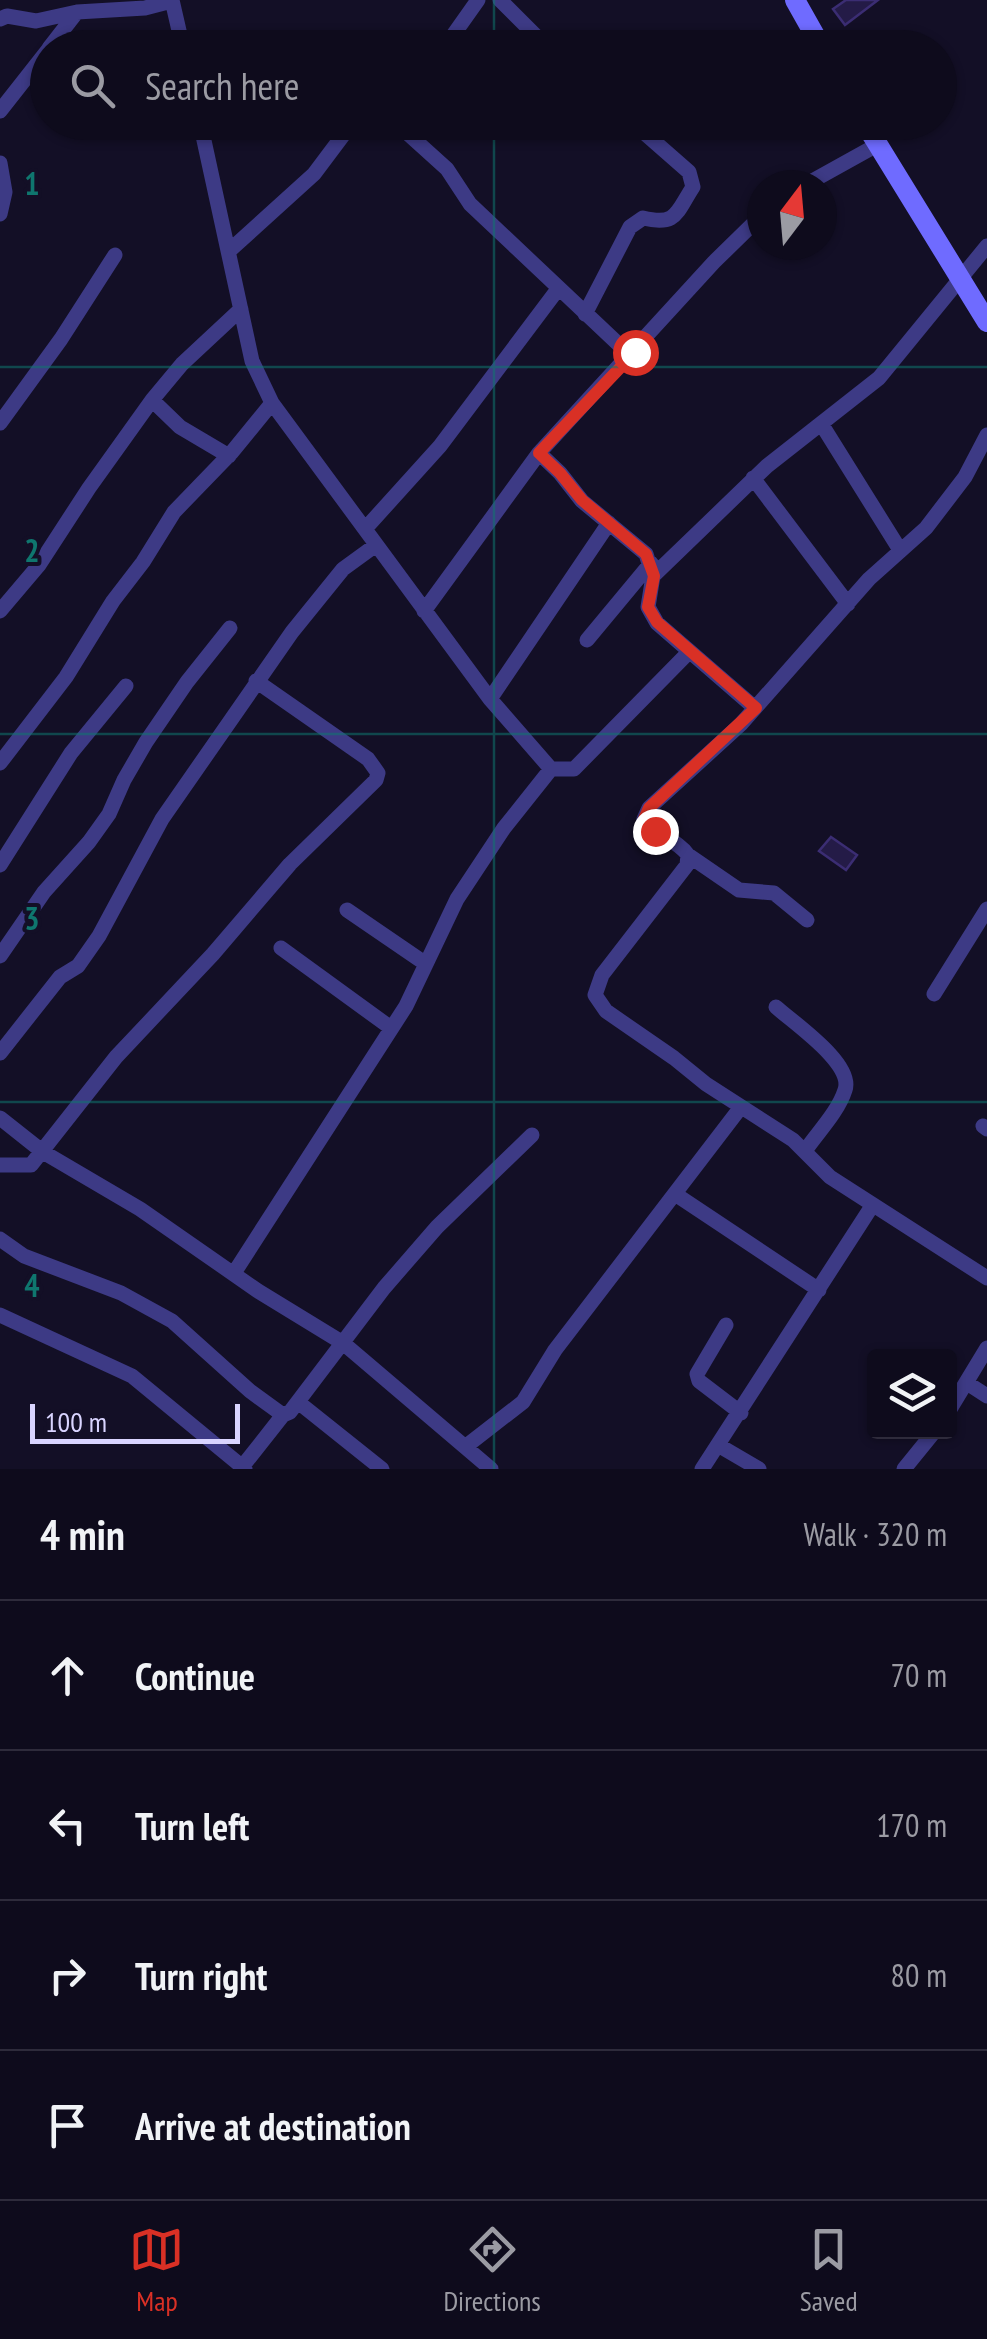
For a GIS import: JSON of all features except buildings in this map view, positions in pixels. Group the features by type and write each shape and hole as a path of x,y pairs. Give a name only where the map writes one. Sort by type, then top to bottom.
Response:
{"main road":[{"path":"795,0 812,30"},
{"path":"874,140 987,322"}],"street":[{"path":"0,19 8,16 36,21 77,12 144,8 172,0 179,30"},
{"path":"457,30 478,0"},
{"path":"500,0 530,30"},
{"path":"63,30 77,12"},
{"path":"0,111 30,72"},
{"path":"204,140 252,361 272,403 490,699 551,769 574,769 690,652"},
{"path":"229,251 314,174 340,140"},
{"path":"416,140 443,164 470,204 630,356"},
{"path":"584,314 630,227 643,218 664,223 671,220 694,187 689,172 653,140"},
{"path":"833,170 877,146"},
{"path":"0,163 5,192 0,214"},
{"path":"424,610 539,453 747,230"},
{"path":"588,640 652,570 753,478 879,378 987,246"},
{"path":"0,423 100,283 115,255"},
{"path":"365,529 451,432 558,289"},
{"path":"0,611 39,565 152,400 182,364 241,309"},
{"path":"152,400 180,427 228,456"},
{"path":"0,762 75,664 174,512 272,403"},
{"path":"822,425 900,550"},
{"path":"807,920 774,893 739,890 688,856 682,847 644,819 649,808 756,708 848,604 926,528 965,477 987,435"},
{"path":"539,453 582,500 646,554 652,570 648,607 664,631 756,708"},
{"path":"753,478 848,604"},
{"path":"490,699 609,524"},
{"path":"0,1053 60,977 78,966 99,936 162,818 292,632 344,569 376,545"},
{"path":"0,956 44,892 109,814 146,742 230,628"},
{"path":"0,1165 31,1165 126,1046 214,954 290,864 376,780 378,773 368,759 256,682"},
{"path":"0,865 72,753 126,686"},
{"path":"234,1273 406,1006 457,898 504,828 551,769"},
{"path":"688,856 687,864 642,928 602,974 595,995 606,1011 804,1151 830,1177 987,1278"},
{"path":"347,910 426,964"},
{"path":"934,994 987,910"},
{"path":"281,948 391,1028"},
{"path":"776,1007 837,1061 846,1075 847,1086 840,1100 804,1151"},
{"path":"465,1448 530,1393 555,1350 741,1107"},
{"path":"0,1118 43,1152 140,1209 343,1344 492,1469"},
{"path":"0,1315 132,1376 243,1468 384,1288 437,1227 532,1135"},
{"path":"675,1194 820,1290"},
{"path":"702,1469 872,1206"},
{"path":"0,1239 24,1256 121,1292 172,1321 250,1392 283,1416"},
{"path":"726,1325 698,1374 699,1381 742,1412"},
{"path":"957,1398 987,1348"},
{"path":"967,1382 987,1396"},
{"path":"298,1402 382,1469"},
{"path":"904,1469 928,1439"},
{"path":"718,1446 759,1469"}],"route":[{"path":"635,352 539,453 582,500 646,554 654,576 648,607 664,631 756,708 649,808 644,819 655,831"}]}
